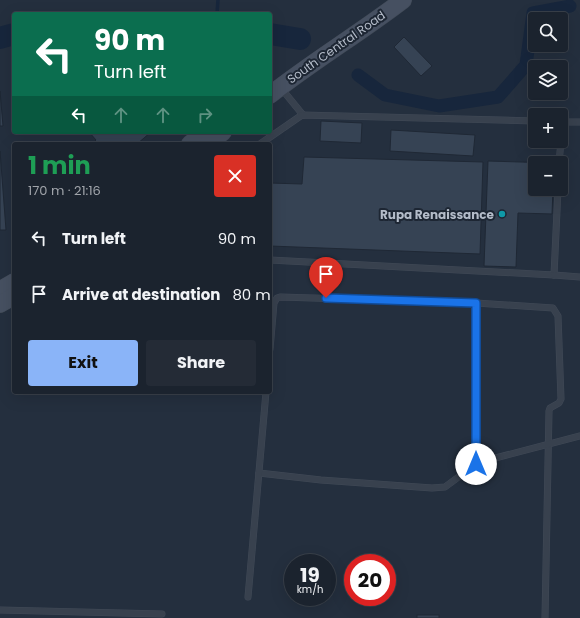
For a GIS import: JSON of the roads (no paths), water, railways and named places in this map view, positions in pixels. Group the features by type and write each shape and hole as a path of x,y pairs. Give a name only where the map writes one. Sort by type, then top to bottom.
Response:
{"street":[{"name":"South Central Road","path":"273,88 302,57 358,21 385,0"},
{"name":"South Central Road","path":"273,88 371,24 403,0"},
{"path":"197,142 213,137"},
{"path":"0,290 12,283"},
{"path":"0,304 12,297"}],"lane":[{"path":"273,88 303,115"},
{"path":"263,142 303,115 528,121"},
{"path":"568,122 580,122"},
{"path":"554,274 558,196"},
{"path":"272,260 554,274 580,277"},
{"path":"272,326 274,303 277,298 280,297 476,303 553,308 558,316 561,399 559,403 549,409 545,618"},
{"path":"476,303 476,464"},
{"path":"248,596 266,394"},
{"path":"259,473 321,480 432,488 445,487 476,464 580,436"},
{"path":"0,610 162,614"}],"waterway":[{"path":"217,12 218,0"},
{"path":"358,75 385,95 439,106 498,97 526,65 533,13 570,6"},
{"path":"272,34 300,39"},
{"path":"0,38 12,35"}],"place":[{"name":"Rupa Renaissance","path":"502,214"}]}
